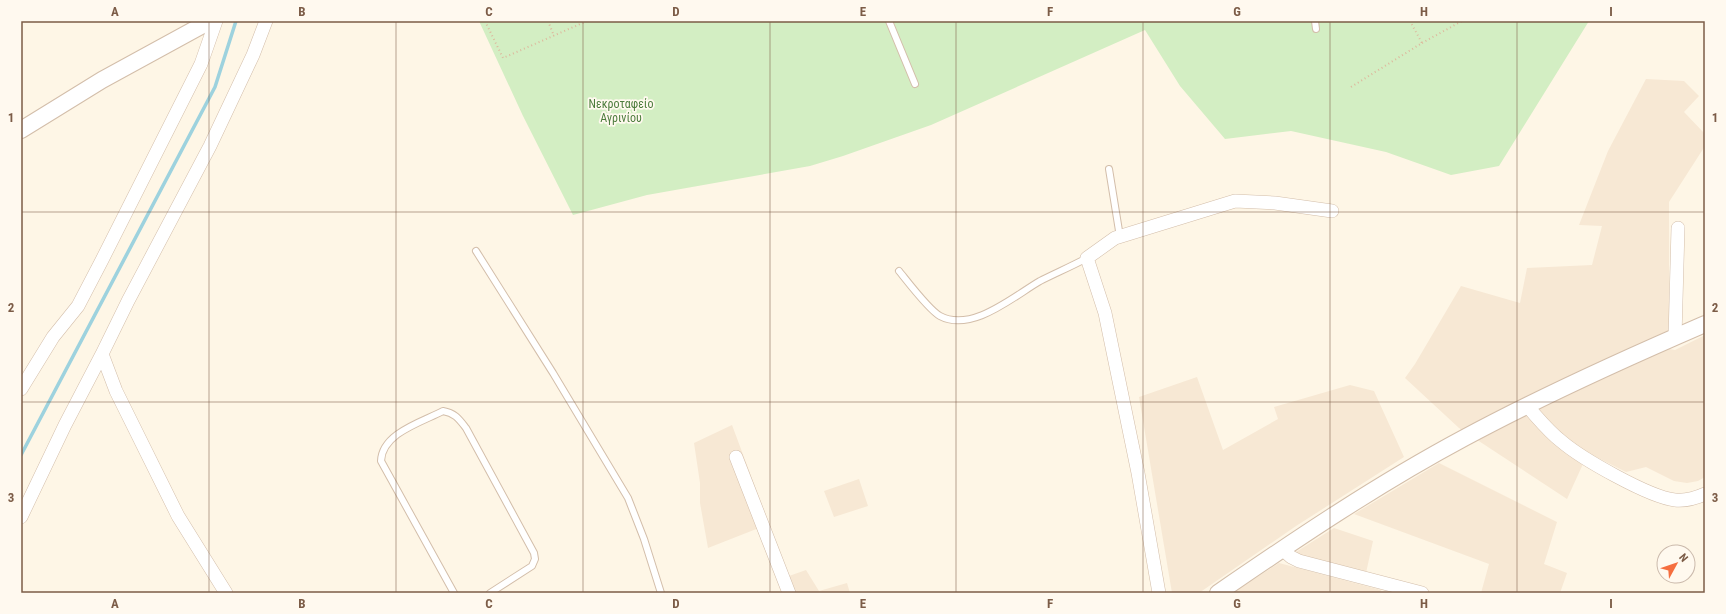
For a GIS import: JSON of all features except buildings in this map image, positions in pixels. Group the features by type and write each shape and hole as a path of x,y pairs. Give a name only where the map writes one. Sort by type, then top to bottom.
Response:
{"street":[{"path":"21,130 102,80 210,21"},
{"path":"21,389 53,338 78,306 92,280 201,64 216,21"},
{"path":"21,517 65,425 128,301 210,146 253,55 266,21"},
{"path":"1159,593 1138,473 1105,313 1087,258 1110,241 1120,237 1235,201 1275,202 1332,211"},
{"path":"1675,337 1678,228"},
{"path":"1218,593 1282,549 1373,491 1463,439 1527,406 1705,324"},
{"path":"102,354 116,391 178,516 226,593"},
{"path":"1527,406 1541,423 1562,442 1584,458 1617,476 1669,498 1683,500 1705,494"},
{"path":"736,457 789,593"},
{"path":"1282,549 1291,557 1299,561 1422,593"}],"lane":[{"path":"889,21 915,84"},
{"path":"1315,21 1316,28"},
{"path":"1110,169 1120,237"},
{"path":"476,251 553,373 628,498 644,539 661,593"},
{"path":"899,271 936,314 946,319 961,320 987,314 1049,277 1087,258"},
{"path":"454,593 381,461 385,445 400,433 443,411 450,412 457,416 466,428 534,553 535,559 532,566 490,593"}],"path":[{"path":"485,21 503,58 587,21"},
{"path":"548,21 554,36"},
{"path":"1410,21 1422,43"},
{"path":"1351,87 1422,43 1462,21"}],"shaded area":[{"path":"1646,79 1684,81 1699,96 1684,112 1705,134 1705,146 1669,202 1669,349 1675,350 1705,335 1705,477 1698,481 1687,483 1674,481 1646,467 1626,472 1588,453 1567,499 1459,428 1405,378 1415,364 1461,286 1520,303 1527,268 1592,265 1602,226 1579,225 1608,151"},
{"path":"1197,377 1223,450 1278,419 1274,407 1350,385 1374,391 1404,457 1296,526 1199,593 1172,593 1139,397"},
{"path":"732,425 769,524 708,548 700,503 700,483 694,443"},
{"path":"1439,463 1557,522 1544,564 1567,573 1560,593 1481,593 1489,564 1354,514"},
{"path":"859,479 868,506 834,517 824,491"},
{"path":"1334,528 1373,541 1366,573 1302,558 1296,552"},
{"path":"1279,563 1381,590 1380,593 1232,593"},
{"path":"806,570 819,591 847,583 850,593 795,593 789,576"}],"green space":[{"name":"Νεκροταφείο Αγρινίου","path":"479,21 1589,21 1499,166 1451,175 1386,152 1291,131 1225,139 1180,86 1145,30 931,125 843,156 810,166 647,195 573,215 523,116"}],"waterway":[{"path":"21,455 215,87 236,21"}]}
